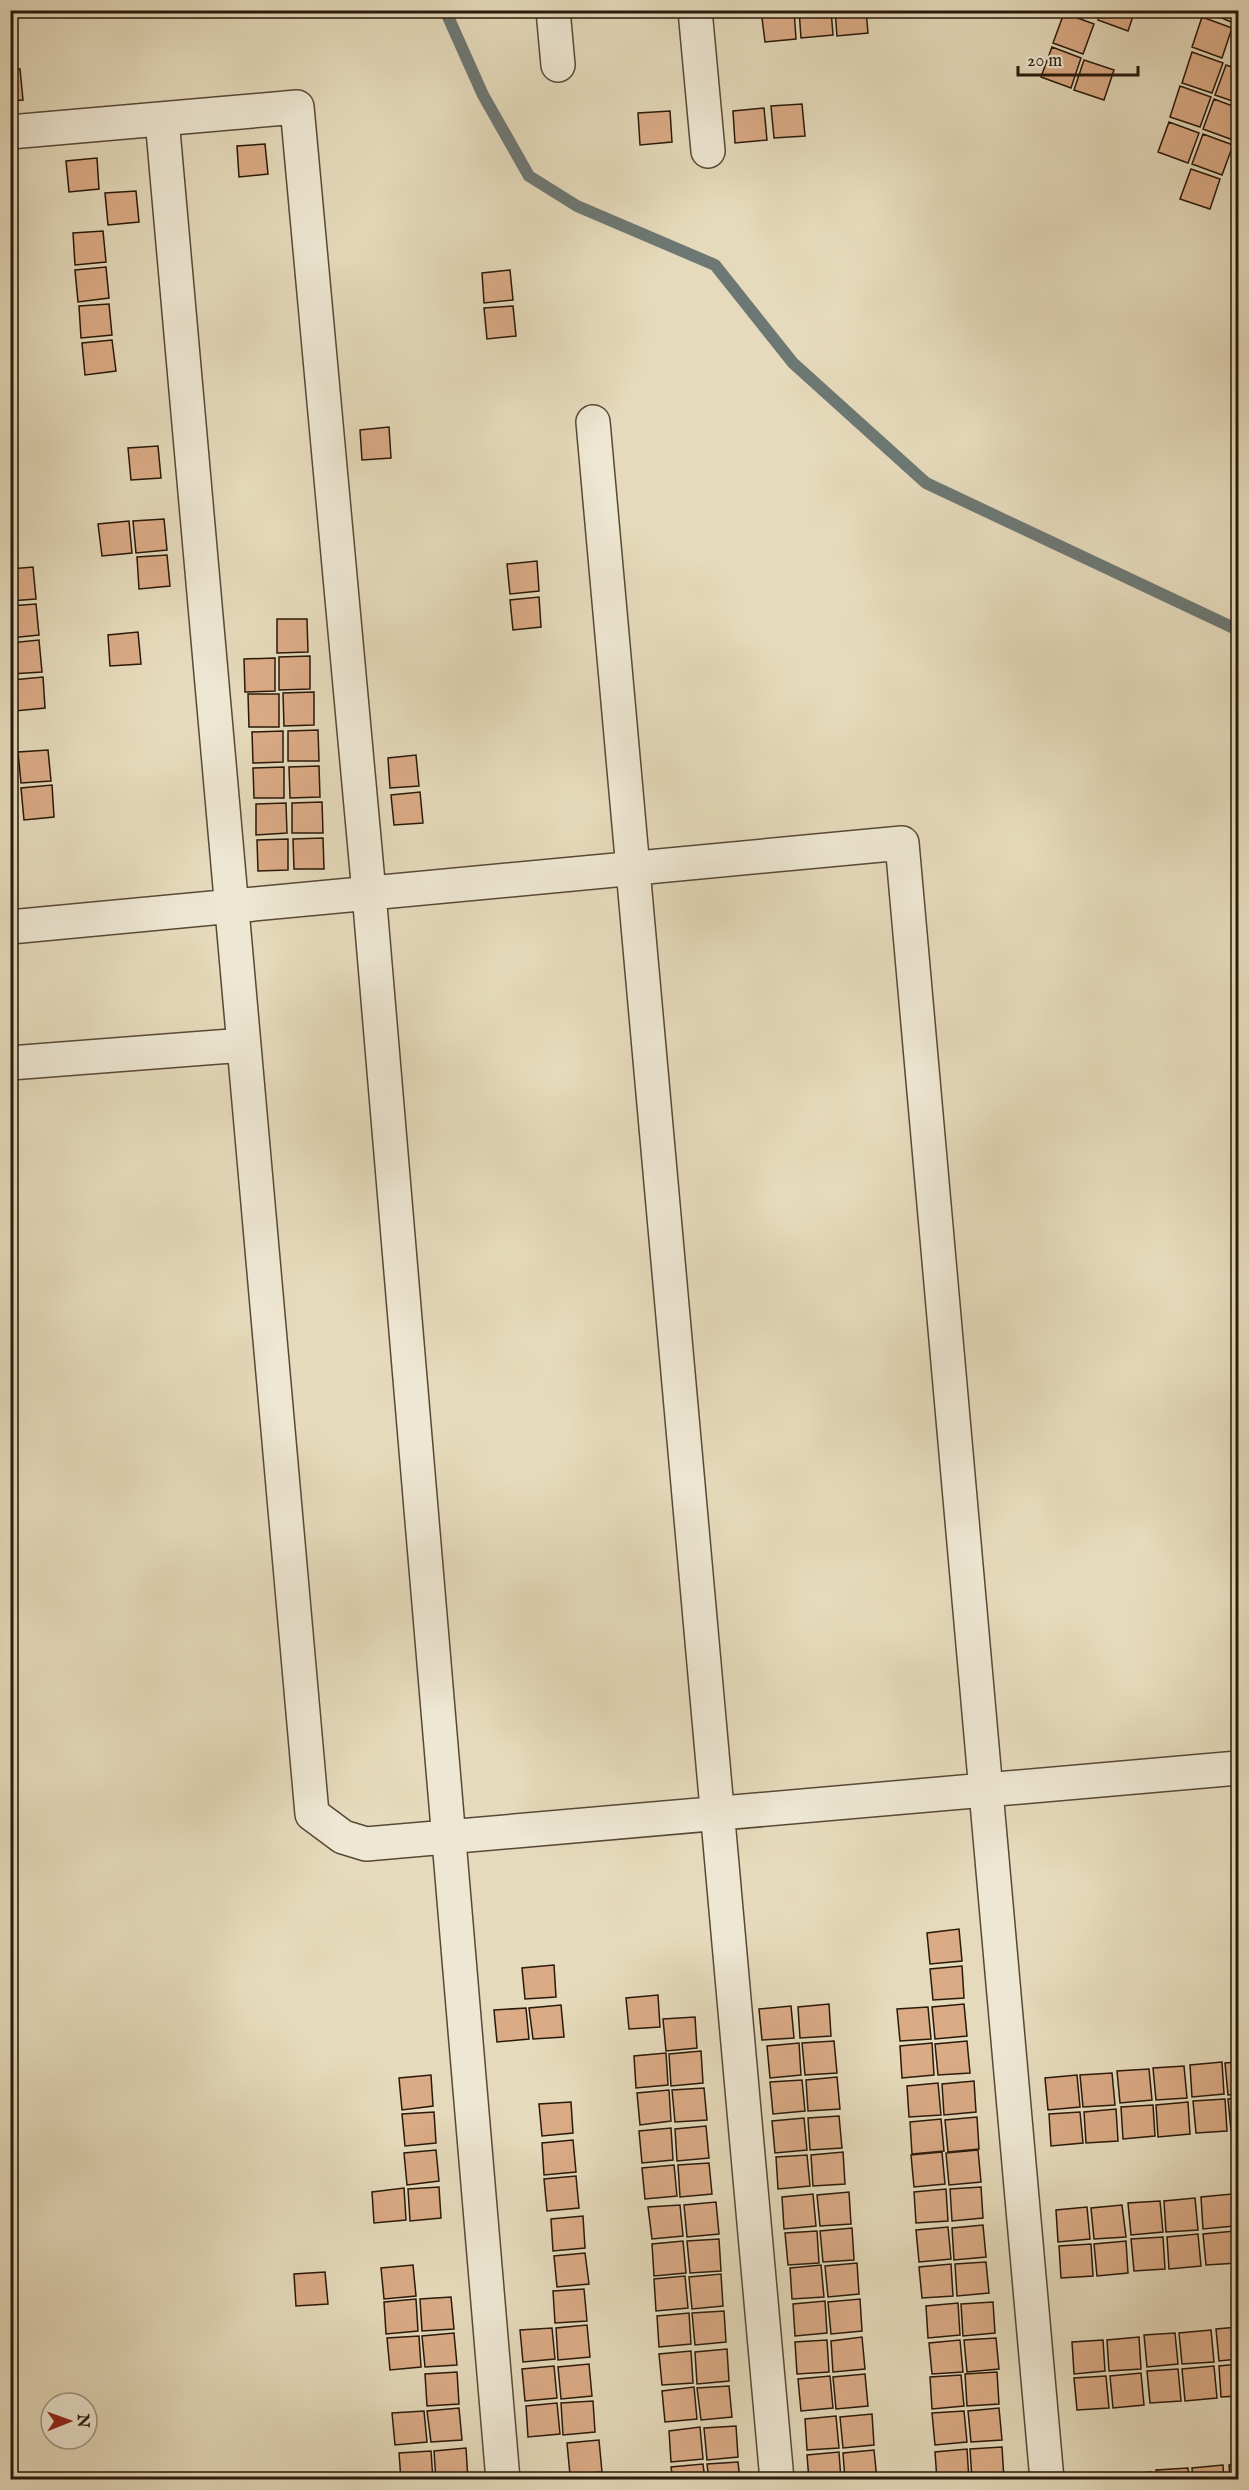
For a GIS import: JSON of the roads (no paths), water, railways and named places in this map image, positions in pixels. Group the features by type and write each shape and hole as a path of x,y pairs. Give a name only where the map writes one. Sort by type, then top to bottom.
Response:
{"street":[{"path":"553,10 558,65"},
{"path":"695,10 708,151"},
{"path":"10,132 297,107 369,893 503,2480"},
{"path":"162,119 312,1814 343,1837 366,1844 1239,1767"},
{"path":"593,422 777,2480"},
{"path":"10,927 902,843 1047,2480"},
{"path":"10,1064 244,1045"}],"waterway":[{"path":"445,10 483,95 529,176 577,206 715,265 793,363 926,483 1238,630"}]}
